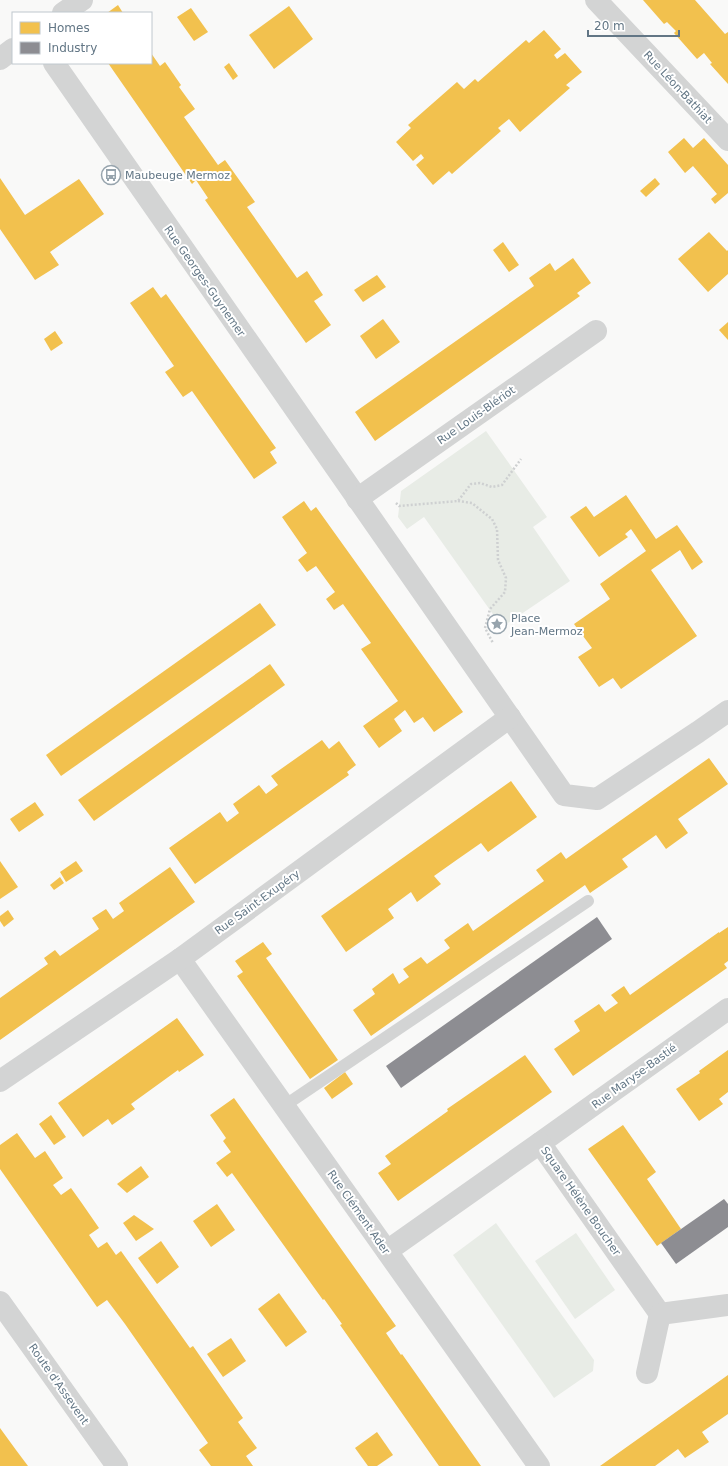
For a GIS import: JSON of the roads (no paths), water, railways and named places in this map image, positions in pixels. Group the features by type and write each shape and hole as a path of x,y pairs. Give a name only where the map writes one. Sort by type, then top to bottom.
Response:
{"street":[{"path":"64,12 82,0"},
{"name":"Rue Léon-Bathiat","path":"596,0 728,140"},
{"path":"0,59 12,50"},
{"name":"Rue Georges-Guynemer","path":"55,64 357,499"},
{"name":"Rue Louis-Blériot","path":"357,499 596,331"},
{"path":"357,499 564,794 597,799 726,717"},
{"name":"Rue Saint-Exupéry","path":"0,1081 180,959 510,717"},
{"name":"Rue Clément Ader","path":"180,959 539,1466"},
{"name":"Rue Maryse-Bastié","path":"540,1143 728,1009"},
{"name":"Square Hélène Boucher","path":"387,1251 540,1143 660,1314"},
{"name":"Route d'Assevent","path":"0,1302 117,1466"},
{"path":"648,1373 660,1314 728,1305"}],"lane":[{"path":"284,1106 588,901"}],"place":[{"name":"Maubeuge Mermoz","path":"111,175"},
{"name":"Place Jean-Mermoz","path":"497,624"}]}
